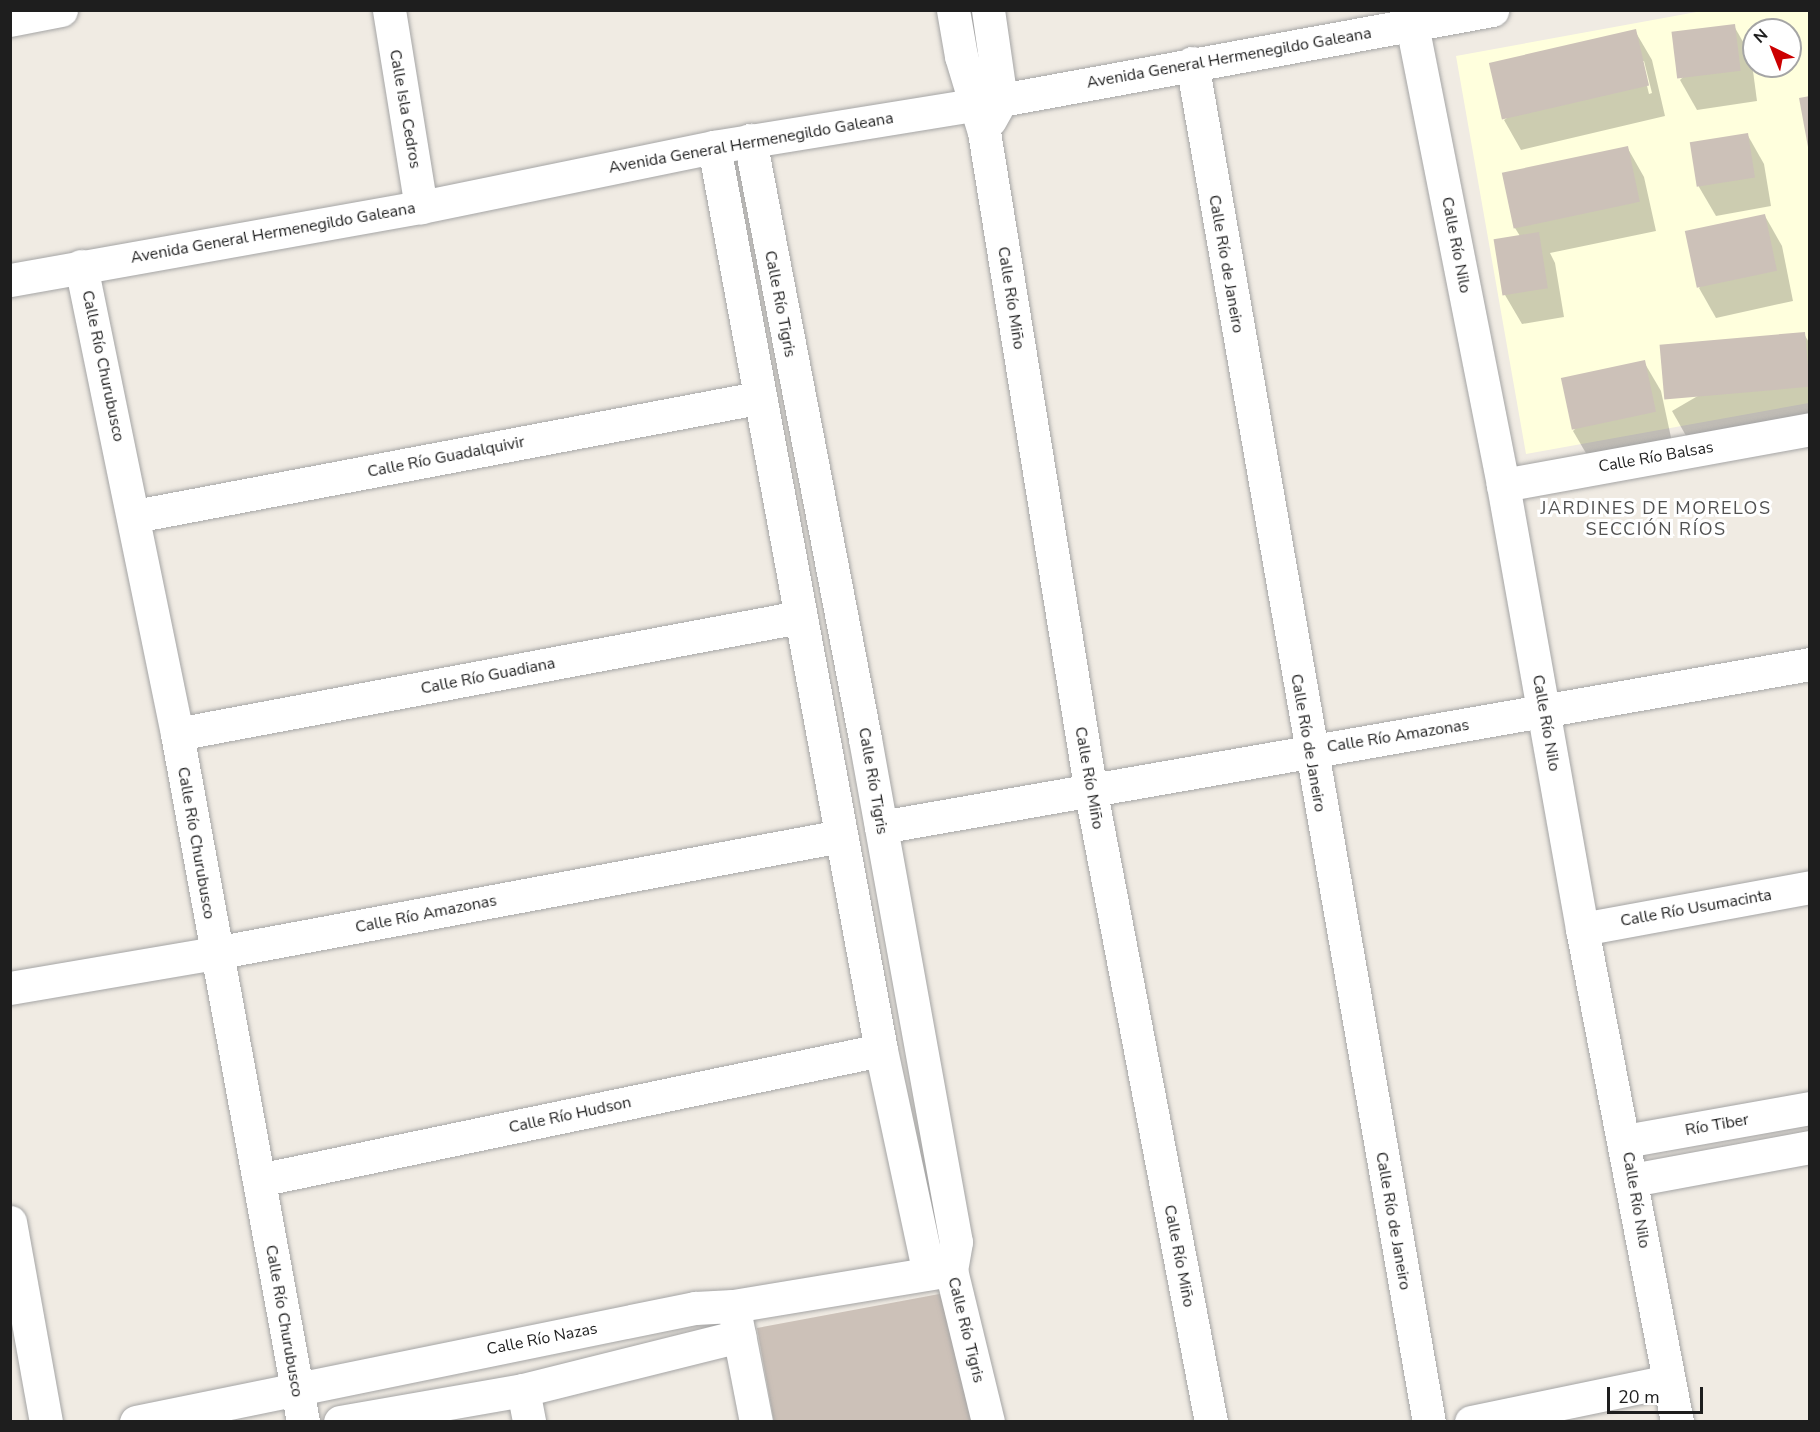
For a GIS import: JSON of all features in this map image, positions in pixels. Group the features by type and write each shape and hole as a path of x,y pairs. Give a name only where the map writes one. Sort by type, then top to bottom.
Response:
{"street":[{"name":"Calle Isla Cedros","path":"388,10 421,207"},
{"path":"953,10 986,112"},
{"path":"986,112 988,10"},
{"name":"Avenida General Hermenegildo Galeana","path":"10,280 421,207 750,140 986,112 1192,63 1492,10"},
{"path":"10,20 49,12"},
{"name":"Calle Río Nilo","path":"1412,25 1503,485 1582,929 1625,1141 1677,1422"},
{"name":"Calle Río de Janeiro","path":"1192,63 1309,750 1429,1422"},
{"name":"Calle Río Miño","path":"986,112 1091,793 1211,1422"},
{"name":"Calle Río Tigris","path":"750,140 866,740 956,1242 940,1272"},
{"name":"Calle Río Tigris","path":"714,147 757,398 881,1050 940,1272 988,1422"},
{"name":"Calle Río Churubusco","path":"81,266 135,516 177,734 303,1422"},
{"name":"Calle Río Guadalquivir","path":"135,516 757,398"},
{"name":"Calle Río Balsas","path":"1503,485 1809,429"},
{"name":"Calle Río Guadiana","path":"177,734 799,617"},
{"name":"Calle Río Amazonas","path":"881,827 1091,793 1309,750 1545,713 1809,664"},
{"path":"824,748 866,740"},
{"name":"Calle Río Amazonas","path":"10,988 216,953 841,836"},
{"name":"Calle Río Usumacinta","path":"1582,929 1809,887"},
{"name":"Calle Río Hudson","path":"259,1180 881,1050"},
{"name":"Río Tiber","path":"1625,1141 1809,1108"},
{"path":"1632,1180 1809,1147"},
{"path":"10,1222 46,1422"},
{"name":"Calle Río Nazas","path":"340,1422 523,1390 736,1321 940,1272"},
{"name":"Calle Río Nazas","path":"136,1422 695,1308 736,1321"},
{"path":"736,1321 756,1422"},
{"path":"412,1365 420,1408"},
{"path":"1471,1422 1670,1382"},
{"path":"523,1390 529,1422"}],"shaded area":[{"path":"1702,11 1809,11 1809,403 1526,454 1456,56"}],"building":[{"path":"1735,24 1741,71 1677,78 1671,32"},
{"path":"1636,29 1649,86 1502,119 1489,63"},
{"path":"1810,96 1810,147 1808,147 1799,98"},
{"path":"1748,133 1755,177 1697,187 1690,142"},
{"path":"1628,146 1640,202 1514,229 1502,173"},
{"path":"1765,214 1777,271 1697,288 1685,231"},
{"path":"1539,232 1548,288 1502,295 1494,239"},
{"path":"1805,332 1810,387 1664,400 1660,345"},
{"path":"1645,360 1656,412 1572,430 1561,378"},
{"path":"950,1292 973,1422 774,1422 757,1328"}],"district":[{"name":"JARDINES DE MORELOS SECCIÓN RÍOS","path":"1656,519"}]}
